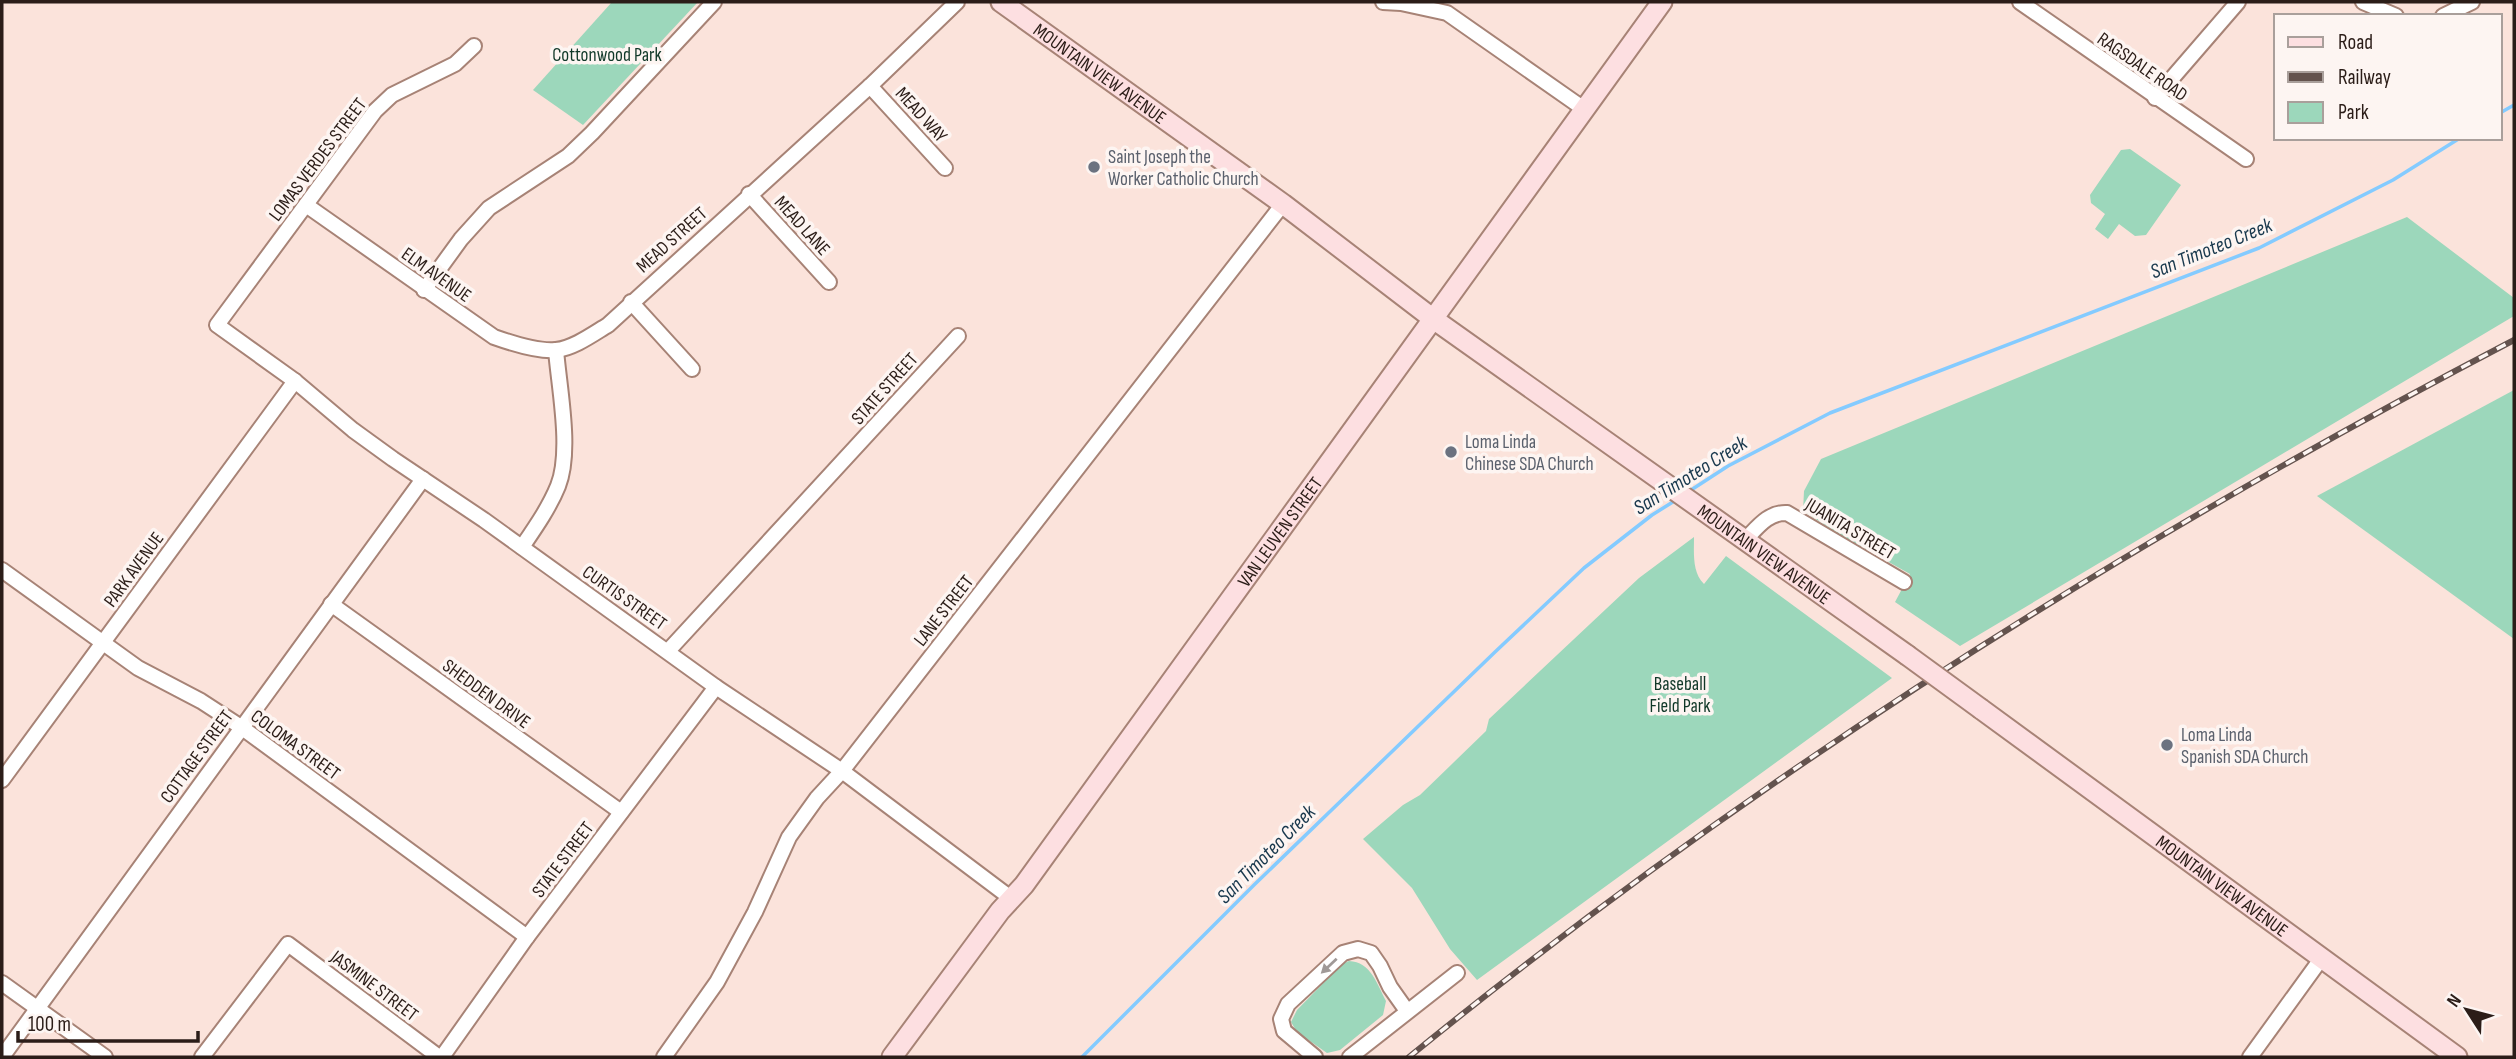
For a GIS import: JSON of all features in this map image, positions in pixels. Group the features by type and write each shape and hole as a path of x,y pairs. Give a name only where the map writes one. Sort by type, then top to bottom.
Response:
{"main road":[{"name":"MOUNTAIN VIEW AVENUE","path":"1001,2 1283,204 1432,318 1908,655 2457,1057"},
{"name":"VAN LEUVEN STREET","path":"892,1057 1225,610 1432,318 1662,2"}],"street":[{"path":"424,290 461,239 489,208 568,156 593,133 714,2"},
{"name":"MEAD STREET","path":"556,350 608,325 870,86 957,2"},
{"path":"1383,2 1447,13 1584,109"},
{"name":"RAGSDALE ROAD","path":"2020,2 2246,159"},
{"path":"2155,98 2238,2"},
{"path":"2363,2 2391,14"},
{"path":"2447,14 2472,2"},
{"name":"LOMAS VERDES STREET","path":"217,325 375,111 392,95 455,64 474,46"},
{"name":"MEAD WAY","path":"870,86 945,168"},
{"name":"MEAD LANE","path":"749,194 829,282"},
{"name":"LANE STREET","path":"664,1057 717,982 755,912 789,837 817,798 842,771 1283,204"},
{"name":"ELM AVENUE","path":"306,205 494,338 518,345 556,350"},
{"path":"631,302 692,369"},
{"name":"CURTIS STREET","path":"217,325 295,381 353,430 522,547 716,687 842,771 1012,899"},
{"name":"STATE STREET","path":"668,651 958,336"},
{"path":"522,547 546,511 559,484 565,455 556,350"},
{"name":"PARK AVENUE","path":"2,780 295,381"},
{"name":"COTTAGE STREET","path":"2,1057 423,479"},
{"name":"JUANITA STREET","path":"1745,540 1775,514 1787,513 1904,582"},
{"name":"COLOMA STREET","path":"2,570 138,668 201,701 241,727 527,937"},
{"name":"SHEDDEN DRIVE","path":"331,604 621,812"},
{"name":"STATE STREET","path":"440,1057 716,687"},
{"name":"JASMINE STREET","path":"202,1057 288,944 440,1057"},
{"path":"1315,1057 1284,1031 1281,1019 1288,1004 1343,953 1358,949 1371,953 1390,987 1408,1011"},
{"path":"2250,1057 2321,959"},
{"path":"1350,1057 1457,973"},
{"path":"2,983 105,1057"}],"green space":[{"name":"Cottonwood Park","path":"612,2 698,2 583,125 533,90"},
{"path":"2130,149 2181,185 2146,235 2135,236 2119,224 2108,239 2095,229 2105,214 2091,203 2090,195 2121,150"},
{"path":"2407,217 2514,298 2514,316 1960,646 1895,602 1910,574 1803,511 1804,491 1821,459"},
{"path":"2514,390 2514,639 2317,496"},
{"name":"Baseball Field Park","path":"1694,537 1696,568 1704,584 1726,556 1892,678 1477,980 1450,949 1412,888 1363,839 1403,805 1420,795 1486,731 1489,719 1639,578"},
{"path":"1349,961 1363,965 1372,975 1386,1001 1383,1015 1340,1050 1327,1053 1297,1032 1291,1022 1297,1010 1342,964"}],"waterway":[{"name":"San Timoteo Creek","path":"2502,112 2514,105"},
{"name":"San Timoteo Creek","path":"1688,492 1728,466 1830,413 2259,248 2393,180 2457,140"},
{"name":"San Timoteo Creek","path":"1082,1057 1255,884 1584,568 1652,515 1676,500"}],"railway":[{"path":"1409,1057 1539,954 1671,856 1806,761 1943,670 2224,499 2514,340"}],"place":[{"name":"Saint Joseph the Worker Catholic Church","path":"1094,167"},
{"name":"Loma Linda Chinese SDA Church","path":"1451,452"},
{"name":"Loma Linda Spanish SDA Church","path":"2167,745"}]}
